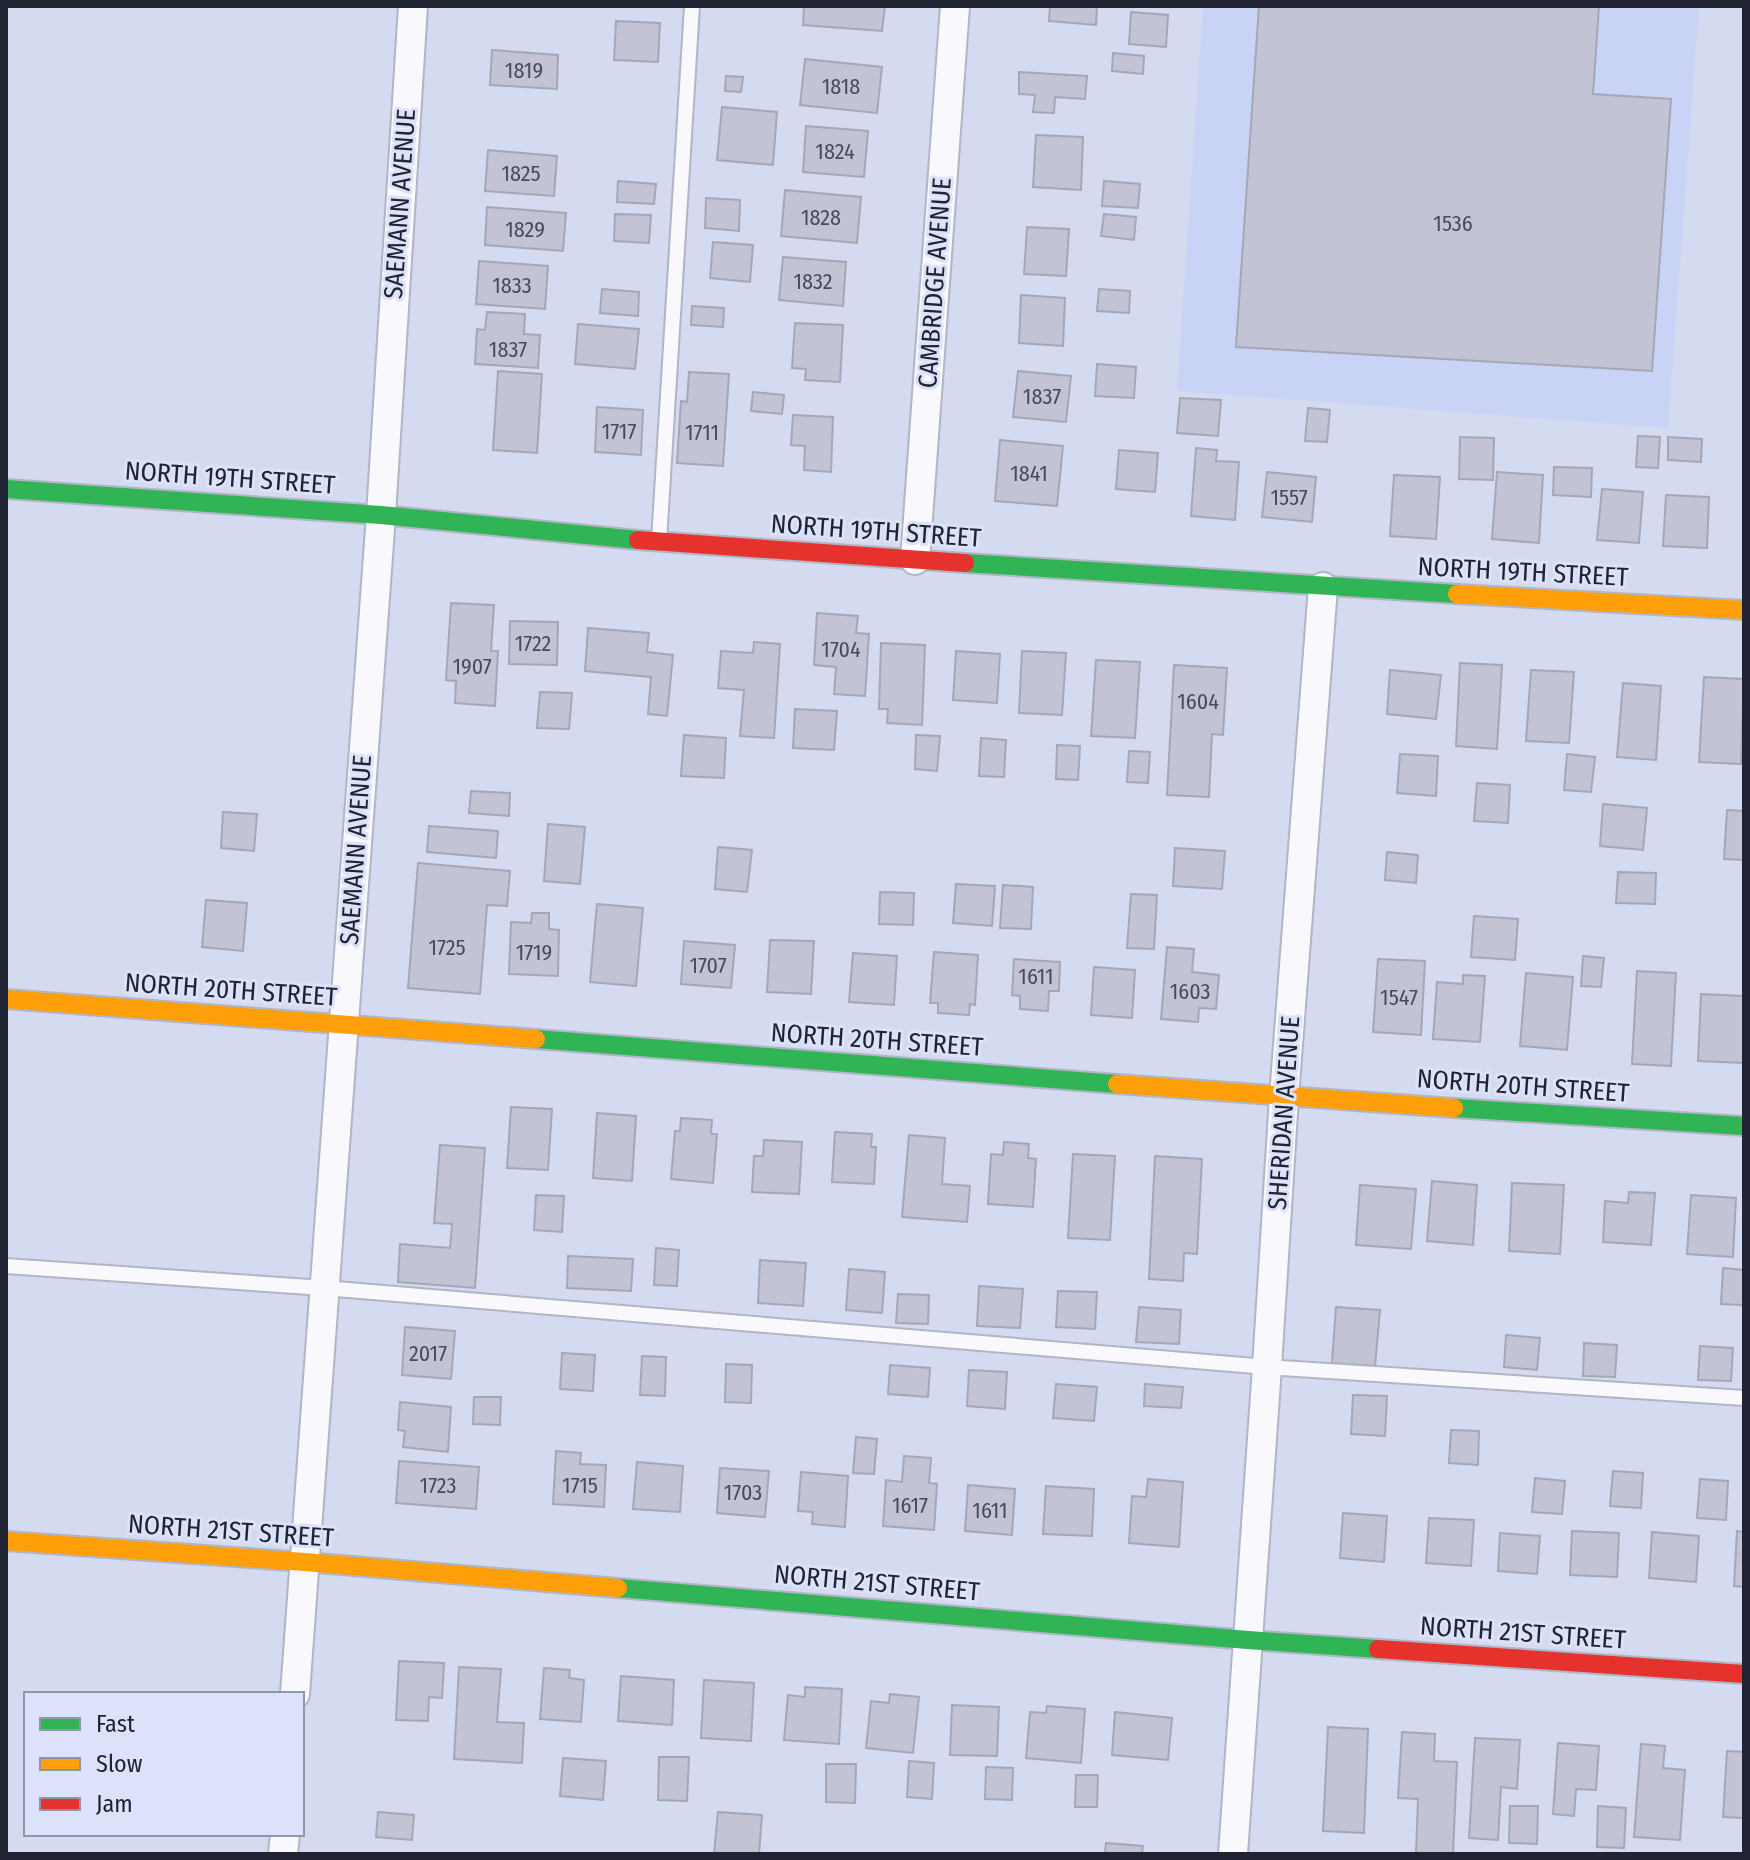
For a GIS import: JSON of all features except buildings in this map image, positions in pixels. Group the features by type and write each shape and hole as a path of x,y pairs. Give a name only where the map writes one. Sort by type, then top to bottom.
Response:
{"street":[{"name":"CAMBRIDGE AVENUE","path":"915,560 955,6"},
{"name":"SAEMANN AVENUE","path":"295,1692 381,515 405,7"},
{"name":"NORTH 19TH STREET","path":"6,489 381,515 659,542 915,560 1744,610"},
{"name":"SHERIDAN AVENUE","path":"1233,1854 1284,1097 1323,587"},
{"name":"NORTH 20TH STREET","path":"6,999 1284,1097 1744,1126"},
{"name":"NORTH 21ST STREET","path":"6,1541 305,1562 1248,1640 1744,1674"}],"lane":[{"path":"659,542 692,6"},
{"path":"6,1266 324,1288 1267,1367 1744,1398"}],"shaded area":[{"path":"1203,6 1699,6 1668,428 1177,391"}],"traffic: fast":[{"path":"6,489 381,515 638,540"},
{"path":"965,563 1457,594"},
{"path":"536,1039 1117,1084"},
{"path":"1454,1108 1744,1126"},
{"path":"618,1588 1378,1649"}],"traffic: slow":[{"path":"1457,594 1744,610"},
{"path":"6,999 536,1039"},
{"path":"1117,1084 1454,1108"},
{"path":"6,1541 618,1588"}],"traffic: jam":[{"path":"638,540 965,563"},
{"path":"1378,1649 1744,1674"}]}
